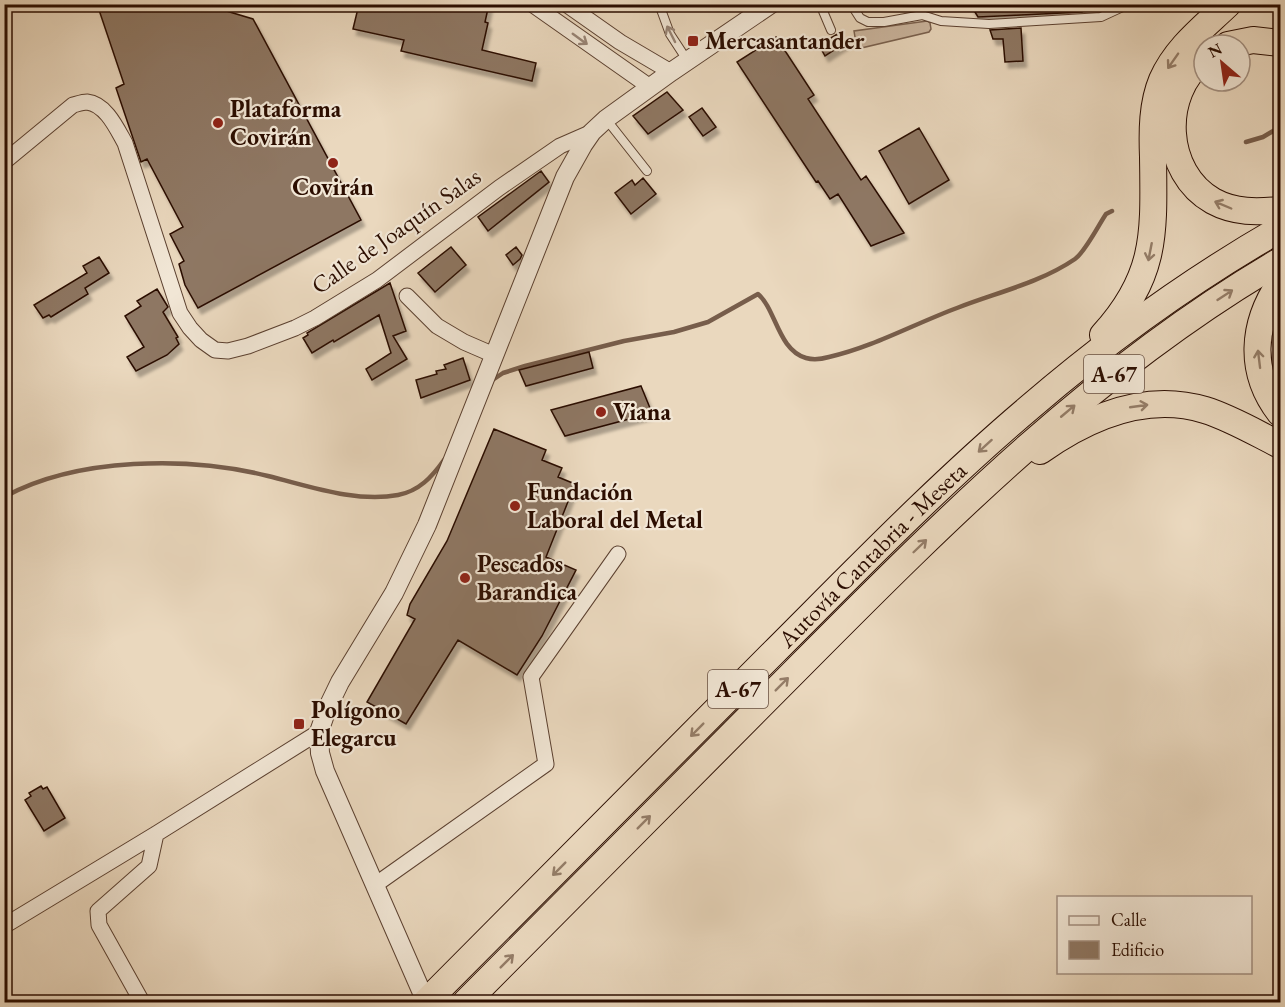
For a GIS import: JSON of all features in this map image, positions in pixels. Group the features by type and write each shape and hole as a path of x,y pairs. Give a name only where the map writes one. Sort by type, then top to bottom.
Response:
{"highway":[{"path":"1029,407 1109,328 1124,310 1139,285 1149,258 1152,237 1154,119 1161,83 1170,66 1190,40 1228,4"},
{"path":"1252,40 1281,43"},
{"path":"1192,72 1185,79 1174,108 1173,138 1181,163 1191,181 1202,193 1221,204 1242,211 1281,210"},
{"name":"Autovía Cantabria - Meseta","path":"426,1002 860,566 957,472 1029,407 1152,310 1217,267 1281,229"},
{"name":"Autovía Cantabria - Meseta","path":"466,1002 961,506 1050,426 1143,352 1206,308 1281,261"},
{"path":"1281,283 1263,314 1258,346 1262,376 1268,394 1281,413"},
{"path":"961,506 1050,444 1099,417 1135,406 1165,404 1202,409 1281,445"}],"street":[{"path":"532,4 650,87"},
{"name":"Calle de Joaquín Salas","path":"319,732 340,682 394,593 427,525 566,177 592,132 650,87 771,4"},
{"path":"574,7 620,42 671,72"},
{"name":"Calle de Joaquín Salas","path":"4,162 73,105 86,102 99,106 112,121 125,143 180,313 201,340 215,350 228,351 248,346 315,318 377,280 499,188 560,146 592,132"},
{"path":"407,296 437,326 494,355"},
{"path":"375,885 546,764 531,677 618,554"},
{"path":"4,926 319,732 320,753 325,771 426,1002"},
{"path":"142,1002 99,925 98,911 149,866 156,834"}],"lane":[{"path":"659,4 670,34 687,61"},
{"path":"820,4 831,30"},
{"path":"851,4 860,18 868,22 884,22 922,15 941,21 989,24 1101,16 1129,4"},
{"path":"606,119 647,171"}],"shaded area":[{"path":"927,21 930,23 929,32 857,49 854,31"}],"building":[{"name":"Plataforma Covirán","path":"97,4 203,4 253,19 361,220 198,308 185,285 179,264 184,261 170,234 183,227 147,159 141,162 116,88 124,84"},
{"path":"359,4 489,4 485,22 488,23 482,50 536,63 532,81 401,51 404,40 353,29"},
{"path":"970,4 1081,4 1082,12 978,17"},
{"path":"1021,28 1023,61 1005,62 1003,39 993,39 990,30"},
{"path":"839,33 845,43 825,56 819,45"},
{"path":"776,37 814,95 808,99 861,180 866,176 904,233 871,246 838,194 830,199 818,181 816,182 737,62"},
{"path":"667,92 683,110 648,134 633,116"},
{"path":"702,108 716,127 703,136 689,117"},
{"path":"919,128 949,180 909,204 879,151"},
{"path":"541,171 549,182 488,231 478,217"},
{"path":"643,178 656,194 631,214 615,193 632,180 635,185"},
{"path":"451,247 466,265 435,292 418,273"},
{"path":"516,247 522,255 513,265 506,255"},
{"path":"99,257 109,273 85,288 88,294 51,317 49,315 43,318 34,305 87,273 83,266"},
{"path":"390,283 406,331 393,336 407,359 372,380 366,369 391,353 379,315 312,353 303,338 308,335 307,333"},
{"path":"157,289 168,307 163,312 178,337 176,338 179,344 167,355 136,371 127,357 144,347 125,316 141,306 137,301"},
{"path":"589,352 593,368 526,386 519,370"},
{"path":"463,358 470,380 421,398 416,380 437,374 436,371 446,369 444,365"},
{"name":"Viana","path":"641,386 652,413 565,436 551,410"},
{"path":"494,429 546,450 542,460 562,468 558,477 575,484 546,557 576,570 542,636 517,675 458,640 406,724 367,702 415,619 407,615 410,604 447,541"},
{"path":"41,786 43,789 47,787 65,818 44,831 25,800 31,796 29,793"}],"waterway":[{"path":"1246,142 1263,137 1280,127"},
{"path":"491,381 503,373 525,366 708,322 758,294 769,309 783,338 797,354 815,359 845,353 1047,275 1079,256 1106,214 1112,211"},
{"path":"4,497 33,484 65,474 134,464 169,463 237,470 349,495 382,497 406,493 419,487 444,460"}],"place":[{"name":"Mercasantander","path":"693,41"},
{"name":"Plataforma Covirán","path":"218,123"},
{"name":"Covirán","path":"333,163"},
{"name":"Viana","path":"601,412"},
{"name":"Fundación Laboral del Metal","path":"515,506"},
{"name":"Pescados Barandica","path":"465,578"},
{"name":"Polígono Elegarcu","path":"299,724"}]}
